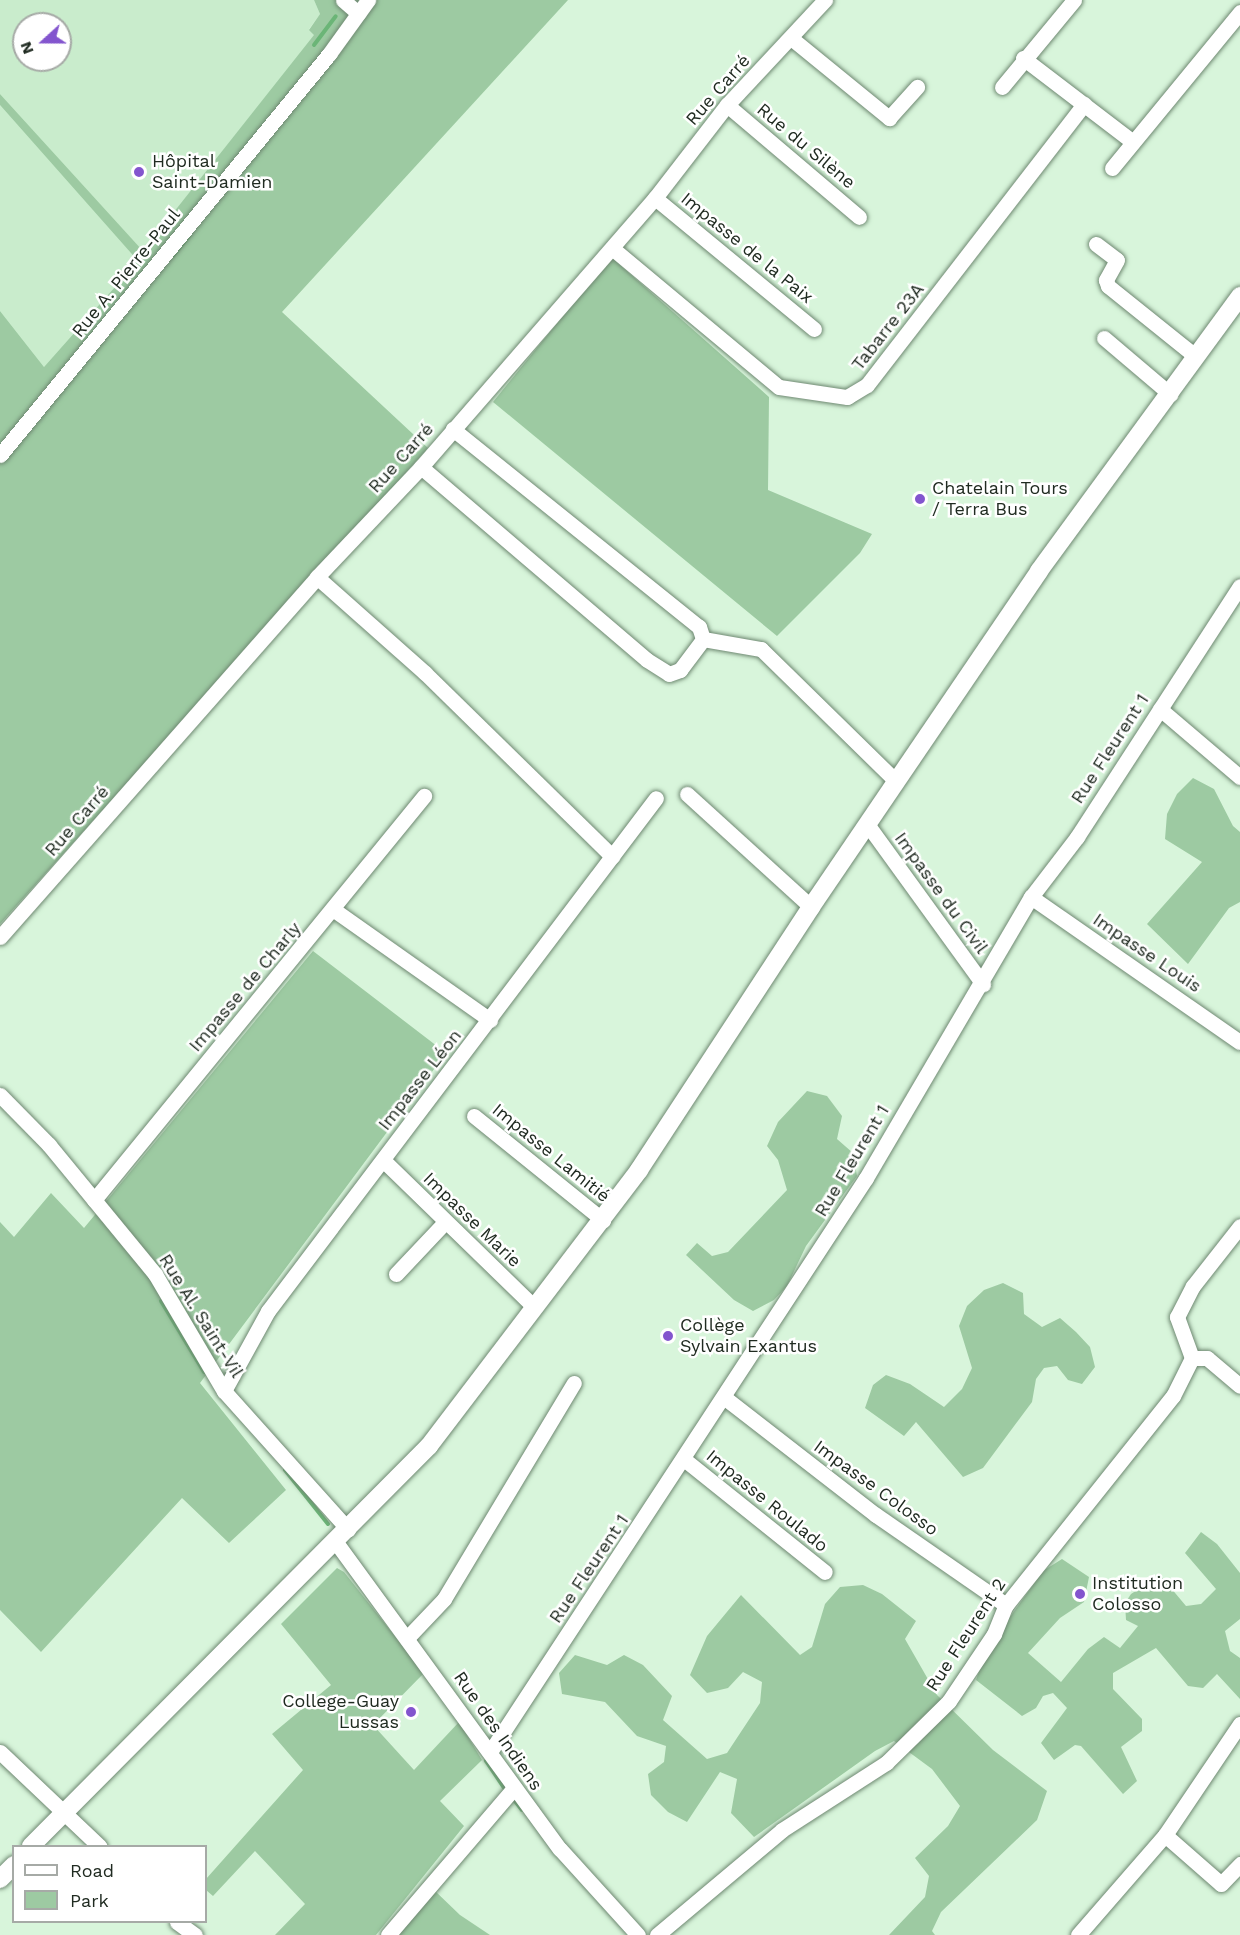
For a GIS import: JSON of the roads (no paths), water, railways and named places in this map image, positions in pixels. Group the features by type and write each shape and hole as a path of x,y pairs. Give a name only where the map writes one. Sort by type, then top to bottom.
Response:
{"main road":[{"path":"32,1845 429,1446 603,1220 811,907 1039,571 1240,296"},
{"path":"0,1879 12,1867"}],"street":[{"path":"343,0 358,13"},
{"name":"Rue A. Pierre-Paul","path":"0,455 330,54 368,0"},
{"name":"Rue Carré","path":"0,937 317,577 421,467 655,198 727,105 825,0"},
{"path":"1002,87 1023,58 1074,0"},
{"path":"1112,168 1240,12"},
{"path":"791,38 890,118 917,87"},
{"path":"1023,58 1133,142"},
{"name":"Tabarre 23A","path":"612,248 779,387 847,397 867,385 1084,104"},
{"name":"Rue du Silène","path":"727,105 859,217"},
{"name":"Impasse de la Paix","path":"655,198 814,329"},
{"path":"1096,244 1117,261 1106,280 1108,286 1196,356"},
{"path":"1104,338 1170,394"},
{"path":"453,429 699,627 703,639"},
{"path":"421,467 647,660 669,674 680,670 703,639"},
{"path":"317,577 425,673 612,856"},
{"name":"Rue Fleurent 1","path":"490,1752 725,1398 866,1178 983,984 1031,897 1077,837 1240,586"},
{"path":"703,639 761,650 896,781"},
{"path":"1160,709 1240,777"},
{"path":"687,794 811,907"},
{"name":"Impasse de Charly","path":"94,1200 334,910 424,796"},
{"name":"Impasse Léon","path":"224,1391 268,1311 656,798"},
{"name":"Impasse du Civil","path":"867,824 983,984"},
{"name":"Impasse Louis","path":"1031,897 1240,1042"},
{"path":"334,910 490,1020"},
{"name":"Rue Al. Saint-Vil","path":"0,1095 50,1145 154,1274 224,1391 342,1535"},
{"name":"Impasse Lamitié","path":"474,1116 603,1220"},
{"name":"Impasse Marie","path":"383,1160 444,1223 534,1307"},
{"path":"396,1274 444,1223"},
{"path":"1240,1226 1193,1286 1177,1317 1192,1358 1207,1358 1240,1386"},
{"name":"Rue Fleurent 2","path":"657,1935 782,1830 886,1763 949,1701 994,1634 1006,1605 1173,1396 1192,1358"},
{"path":"407,1638 444,1599 574,1383"},
{"name":"Impasse Colosso","path":"725,1398 876,1515 1006,1605"},
{"name":"Impasse Roulado","path":"684,1460 825,1572"},
{"name":"Rue des Indiens","path":"342,1535 407,1638 514,1788 560,1849 638,1935"},
{"path":"1078,1935 1165,1835 1240,1724"},
{"path":"0,1752 98,1845"},
{"path":"388,1935 514,1788"},
{"path":"1165,1835 1221,1884 1240,1864"},
{"path":"178,1923 195,1935"}],"waterway":[{"path":"314,45 336,16"},
{"path":"173,256 189,236"},
{"path":"161,1301 204,1372"},
{"path":"285,1470 328,1524"},
{"path":"486,1761 504,1788"},
{"path":"515,1801 522,1810"}],"place":[{"name":"Hôpital Saint-Damien","path":"139,172"},
{"name":"Chatelain Tours / Terra Bus","path":"920,499"},
{"name":"Collège Sylvain Exantus","path":"668,1336"},
{"name":"Institution Colosso","path":"1080,1594"},
{"name":"College-Guay Lussas","path":"411,1712"}]}
